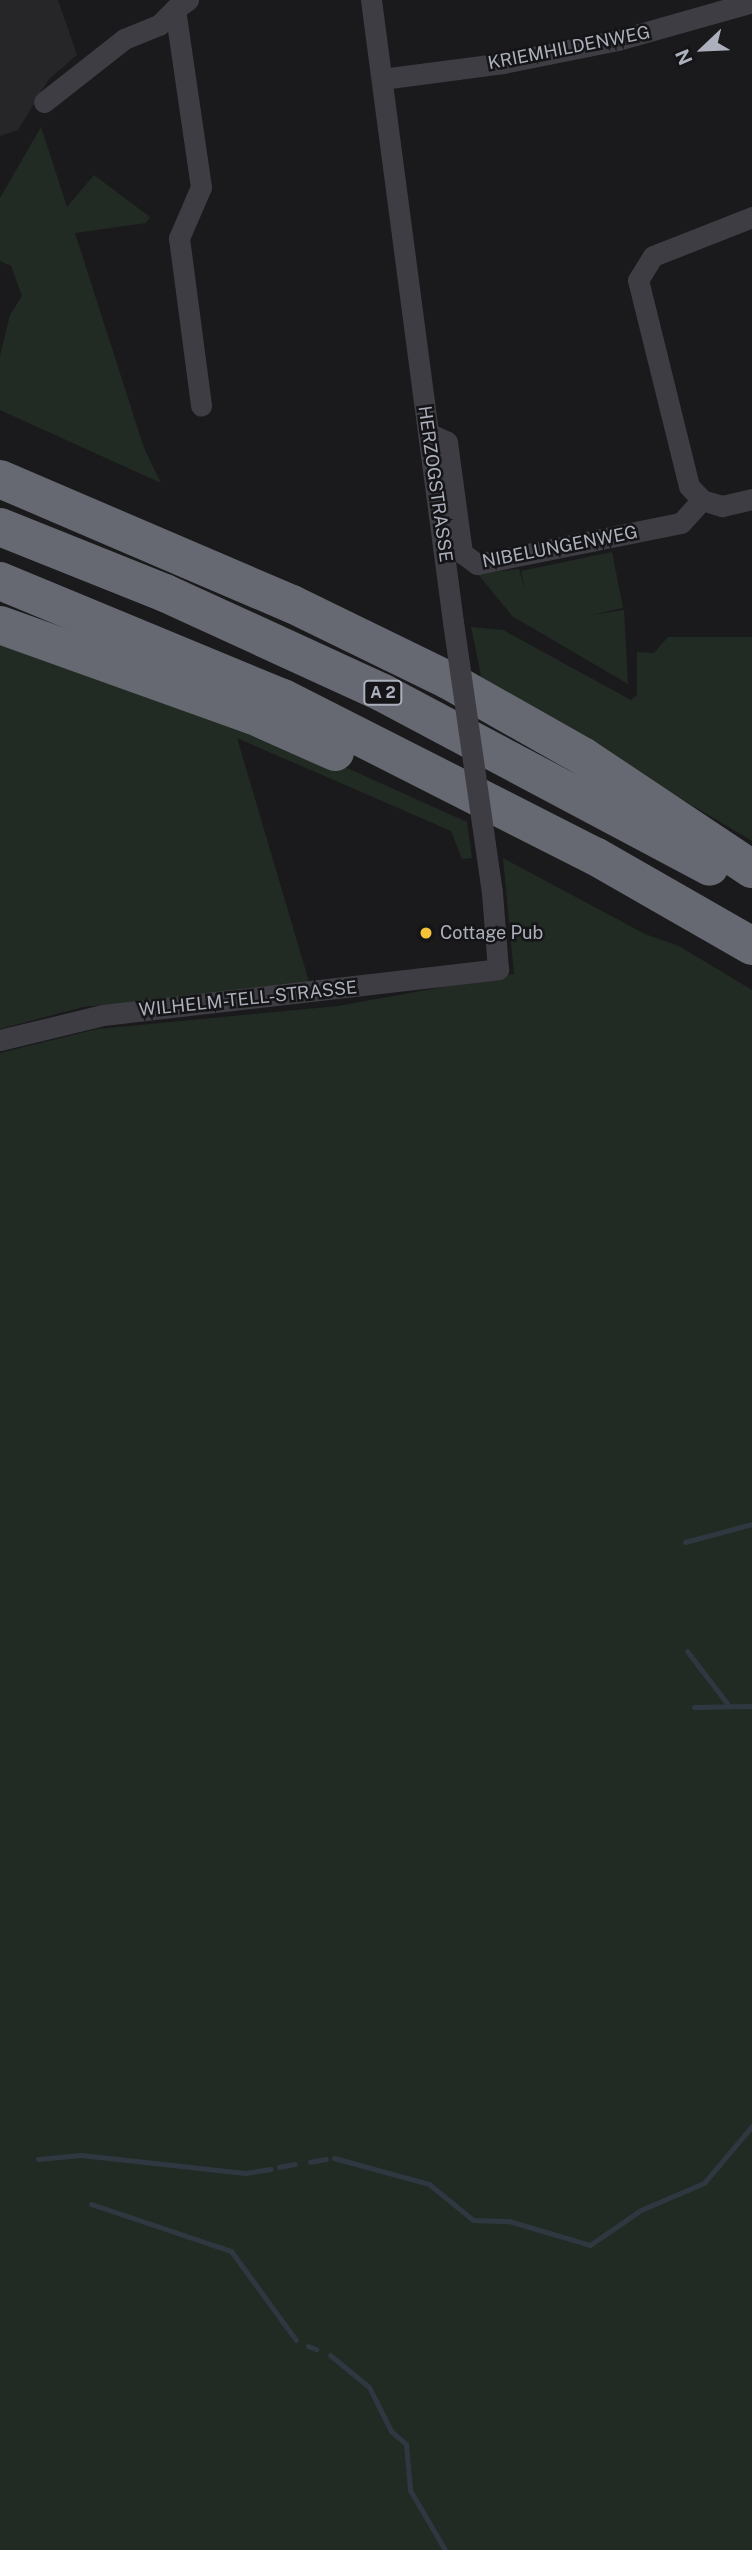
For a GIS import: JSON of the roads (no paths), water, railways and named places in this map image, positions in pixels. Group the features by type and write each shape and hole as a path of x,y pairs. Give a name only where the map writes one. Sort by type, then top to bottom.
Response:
{"highway":[{"path":"0,458 64,503"},
{"path":"0,479 64,503 292,604 449,680 584,757 752,869"},
{"name":"A 2","path":"0,527 165,593 383,693 752,890"},
{"path":"0,581 283,698 595,856 752,946"},
{"path":"0,625 252,715 453,805 545,854 595,856"}],"street":[{"name":"HERZOGSTRASSE","path":"371,0 453,622 492,892 498,969"},
{"name":"KRIEMHILDENWEG","path":"382,79 503,63 618,40 752,2"},
{"path":"44,102 124,39 159,25 181,5"},
{"path":"181,5 201,187 179,238 201,406"},
{"path":"752,217 653,256 638,280 689,485 702,500 722,506 752,499"},
{"name":"NIBELUNGENWEG","path":"428,433 447,442 462,553 477,564 681,523 702,500"},
{"name":"WILHELM-TELL-STRASSE","path":"0,1040 103,1015 498,969"}],"waterway":[{"path":"685,1542 752,1524"},
{"path":"687,1651 729,1706"},
{"path":"694,1707 752,1706"},
{"path":"334,2158 429,2184 473,2220 509,2221 590,2245 641,2210 704,2183 752,2126"},
{"path":"38,2159 81,2155 245,2173 271,2169"},
{"path":"310,2162 326,2159"},
{"path":"279,2167 295,2164"},
{"path":"91,2204 231,2251 296,2340"},
{"path":"308,2346 316,2349"},
{"path":"330,2355 369,2387 391,2431 406,2444 410,2490 445,2550"}],"place":[{"name":"Cottage Pub","path":"426,933"}]}
